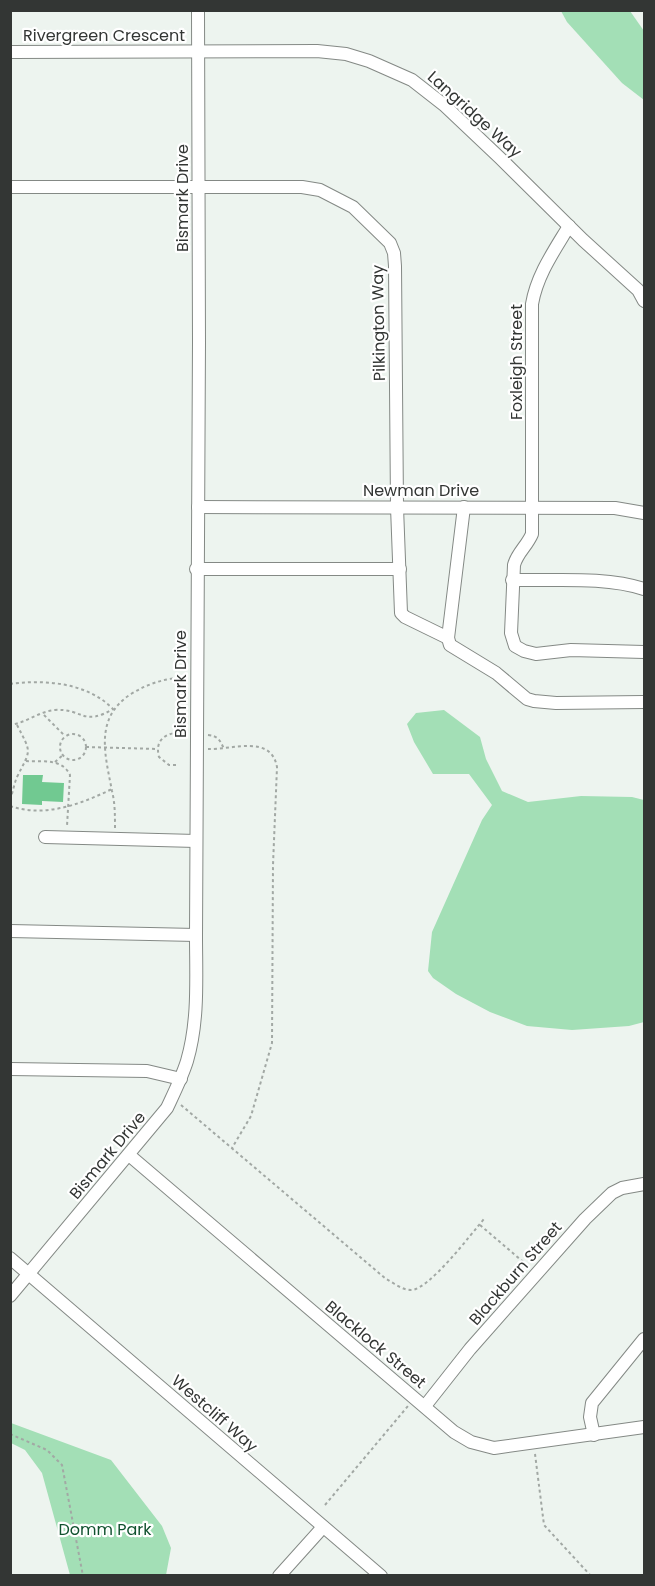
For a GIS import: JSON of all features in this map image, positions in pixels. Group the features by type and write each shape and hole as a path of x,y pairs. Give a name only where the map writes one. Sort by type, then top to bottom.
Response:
{"street":[{"name":"Bismark Drive","path":"10,1296 167,1108 181,1079 192,1040 196,1006 198,10"},
{"name":"Rivergreen Crescent","path":"10,52 198,51"},
{"name":"Langridge Way","path":"198,51 317,51 346,54 391,69 412,80 444,105 638,290 645,301"},
{"path":"10,187 198,187"},
{"name":"Pilkington Way","path":"198,187 302,187 320,190 353,207 390,243 395,266 397,507 401,613 448,638"},
{"name":"Foxleigh Street","path":"569,226 547,262 534,291 532,304 532,534 528,543 516,557 512,580 512,633 515,646 536,654 571,650 645,652"},
{"name":"Newman Drive","path":"198,507 615,508 645,513"},
{"path":"464,507 448,638 450,645 496,674 534,702 556,704 645,702"},
{"path":"196,569 400,569"},
{"path":"512,580 598,582 632,585 645,589"},
{"path":"45,837 196,841"},
{"path":"10,931 196,935"},
{"path":"10,1069 147,1071 181,1079"},
{"name":"Blacklock Street","path":"129,1155 454,1432 471,1442 494,1448 645,1427"},
{"name":"Blackburn Street","path":"425,1406 470,1349 585,1219 612,1193 622,1188 645,1184"},
{"name":"Westcliff Way","path":"10,1258 381,1575"},
{"path":"594,1435 590,1417 592,1403 645,1339"},
{"path":"279,1575 323,1527"}],"path":[{"path":"10,725 51,710 100,717 135,692 157,681 196,676"},
{"path":"10,684 44,682 66,685 105,700 113,709"},
{"path":"113,709 108,720 104,748 115,805 115,839"},
{"path":"43,714 65,736"},
{"path":"10,800 15,783 26,761 28,749 17,724"},
{"path":"176,765 164,762 159,757 158,749 161,739 167,734 185,732"},
{"path":"77,734 84,739 86,747 83,755 75,760 63,755 60,743 65,736 77,734"},
{"path":"208,735 214,735 220,740 224,749"},
{"path":"196,749 262,746 271,751 276,759 277,767 273,865 272,1043 251,1116 232,1148"},
{"path":"86,747 158,749"},
{"path":"55,762 63,755"},
{"path":"26,761 55,762 67,769 70,775 66,837"},
{"path":"10,806 20,809 55,810 85,802 112,789"},
{"path":"172,1097 386,1278 401,1288 411,1290 426,1284 484,1220"},
{"path":"480,1224 537,1273"},
{"path":"325,1504 415,1398"},
{"path":"10,1434 47,1450 62,1465 83,1575"},
{"path":"533,1443 544,1525 591,1575"}],"green space":[{"path":"561,11 630,11 644,31 644,100 622,83 567,22"},
{"path":"444,710 480,737 486,759 502,791 528,802 581,796 632,797 644,800 644,1022 629,1026 572,1030 527,1026 490,1012 456,994 433,978 428,971 432,932 482,820 492,805 469,774 433,774 414,742 407,724 416,713"},
{"name":"Domm Park","path":"11,1423 111,1460 162,1526 171,1548 166,1575 70,1575 42,1473 25,1450 11,1443"}],"building":[{"path":"23,775 43,775 42,782 64,783 63,802 42,801 42,805 22,804"}]}
